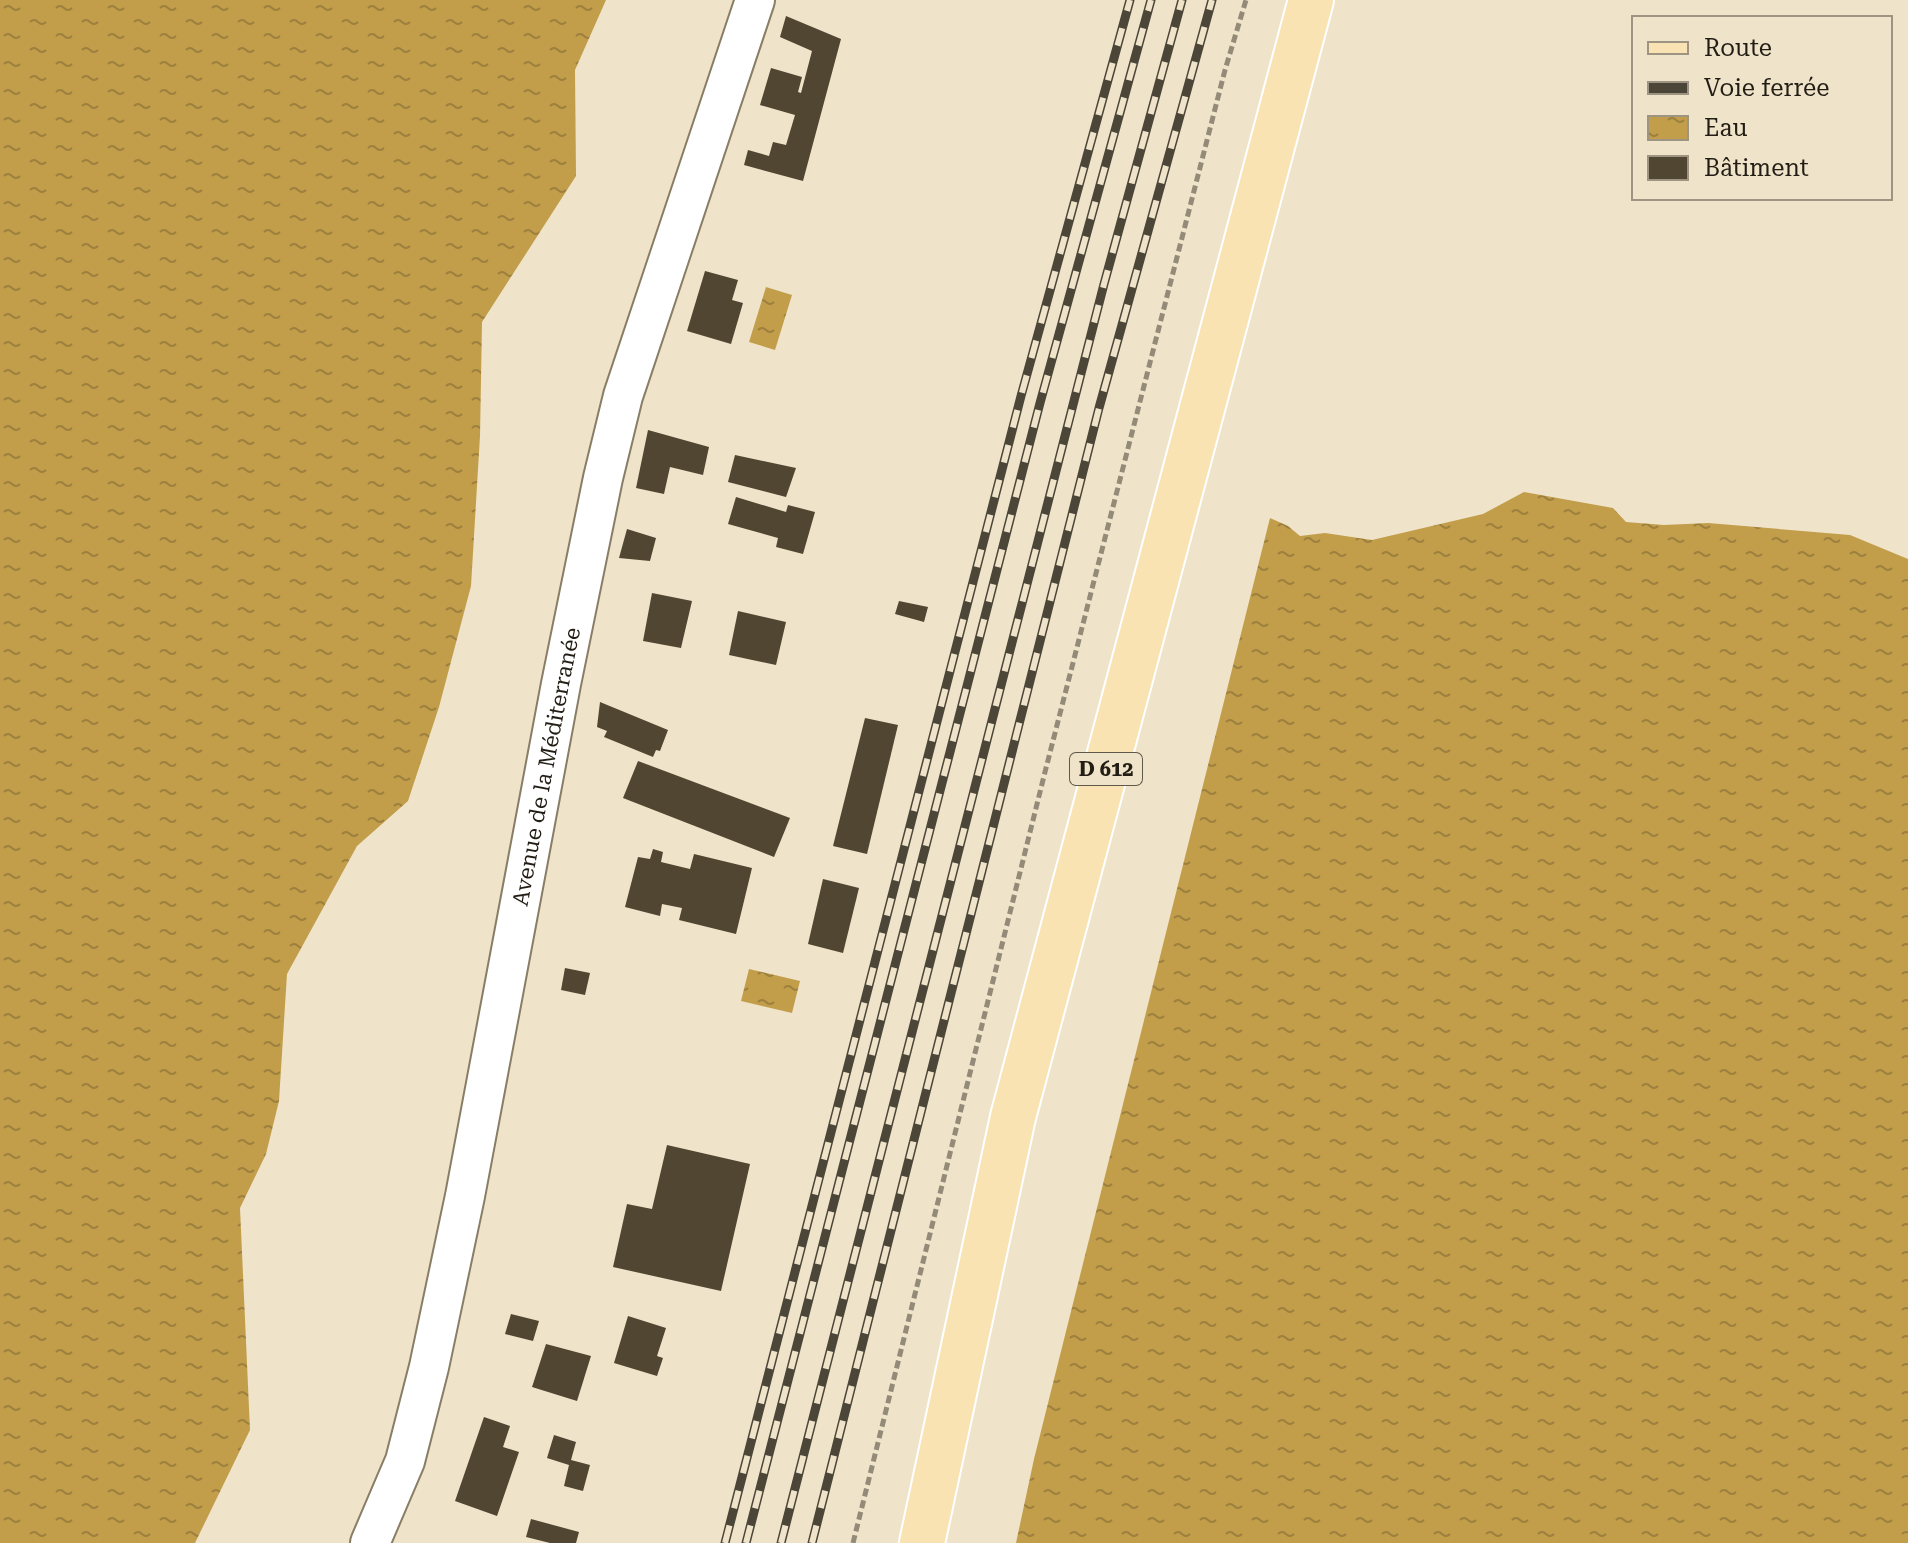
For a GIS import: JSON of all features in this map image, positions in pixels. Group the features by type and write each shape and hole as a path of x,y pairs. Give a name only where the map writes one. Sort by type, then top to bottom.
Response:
{"main road":[{"name":"D 612","path":"922,1543 1013,1117 1311,0"}],"street":[{"name":"Avenue de la Méditerranée","path":"370,1543 405,1461 429,1367 465,1196 561,684 623,396 649,310 755,0"}],"path":[{"path":"853,1543 1044,776 1225,70 1246,0"}],"water":[{"path":"0,0 606,0 575,70 576,176 482,322 480,436 471,586 439,707 408,801 357,846 287,974 279,1101 266,1154 240,1208 250,1430 195,1543 0,1543"},
{"path":"766,287 792,295 775,350 749,342"},
{"path":"1524,492 1613,508 1626,522 1664,525 1708,523 1850,535 1908,559 1908,1543 1016,1543 1034,1459 1270,518 1288,526 1300,536 1325,533 1372,540 1483,514"},
{"path":"749,969 800,981 792,1013 741,1001"}],"building":[{"path":"786,16 841,39 803,181 744,165 748,150 769,156 773,142 786,145 795,115 760,105 771,68 802,77 798,92 801,93 812,51 780,37"},
{"path":"705,271 738,280 732,300 743,303 731,344 687,331"},
{"path":"648,430 709,447 703,475 670,467 664,494 636,488"},
{"path":"735,455 796,468 786,497 728,482"},
{"path":"736,497 786,512 788,505 815,512 803,554 776,547 778,538 728,524"},
{"path":"627,529 656,538 650,561 619,558"},
{"path":"652,593 692,601 681,648 643,641"},
{"path":"899,601 928,607 924,622 895,614"},
{"path":"738,611 786,622 776,665 729,655"},
{"path":"600,702 668,730 660,751 656,750 653,757 604,737 607,731 597,727"},
{"path":"865,718 898,725 867,854 833,846"},
{"path":"638,761 790,818 774,857 623,798"},
{"path":"653,849 663,852 661,862 690,869 694,854 752,868 736,934 679,920 682,908 662,904 660,916 625,907 638,857 650,859"},
{"path":"823,879 859,888 843,953 808,944"},
{"path":"565,968 590,973 585,995 561,990"},
{"path":"667,1145 750,1164 721,1291 613,1267 627,1204 652,1209"},
{"path":"511,1314 539,1321 533,1341 505,1334"},
{"path":"628,1316 666,1328 657,1356 663,1358 657,1376 614,1363"},
{"path":"546,1344 591,1356 577,1401 532,1387"},
{"path":"484,1417 510,1426 503,1447 519,1452 497,1516 455,1501"},
{"path":"554,1435 576,1442 571,1460 590,1465 583,1491 564,1486 569,1465 547,1458"},
{"path":"531,1519 579,1532 576,1543 550,1543 526,1537"}],"railway":[{"path":"725,1543 1021,396 1130,0"},
{"path":"746,1543 1040,403 1151,0"},
{"path":"781,1543 1104,284 1182,0"},
{"path":"812,1543 1099,408 1212,0"}]}
